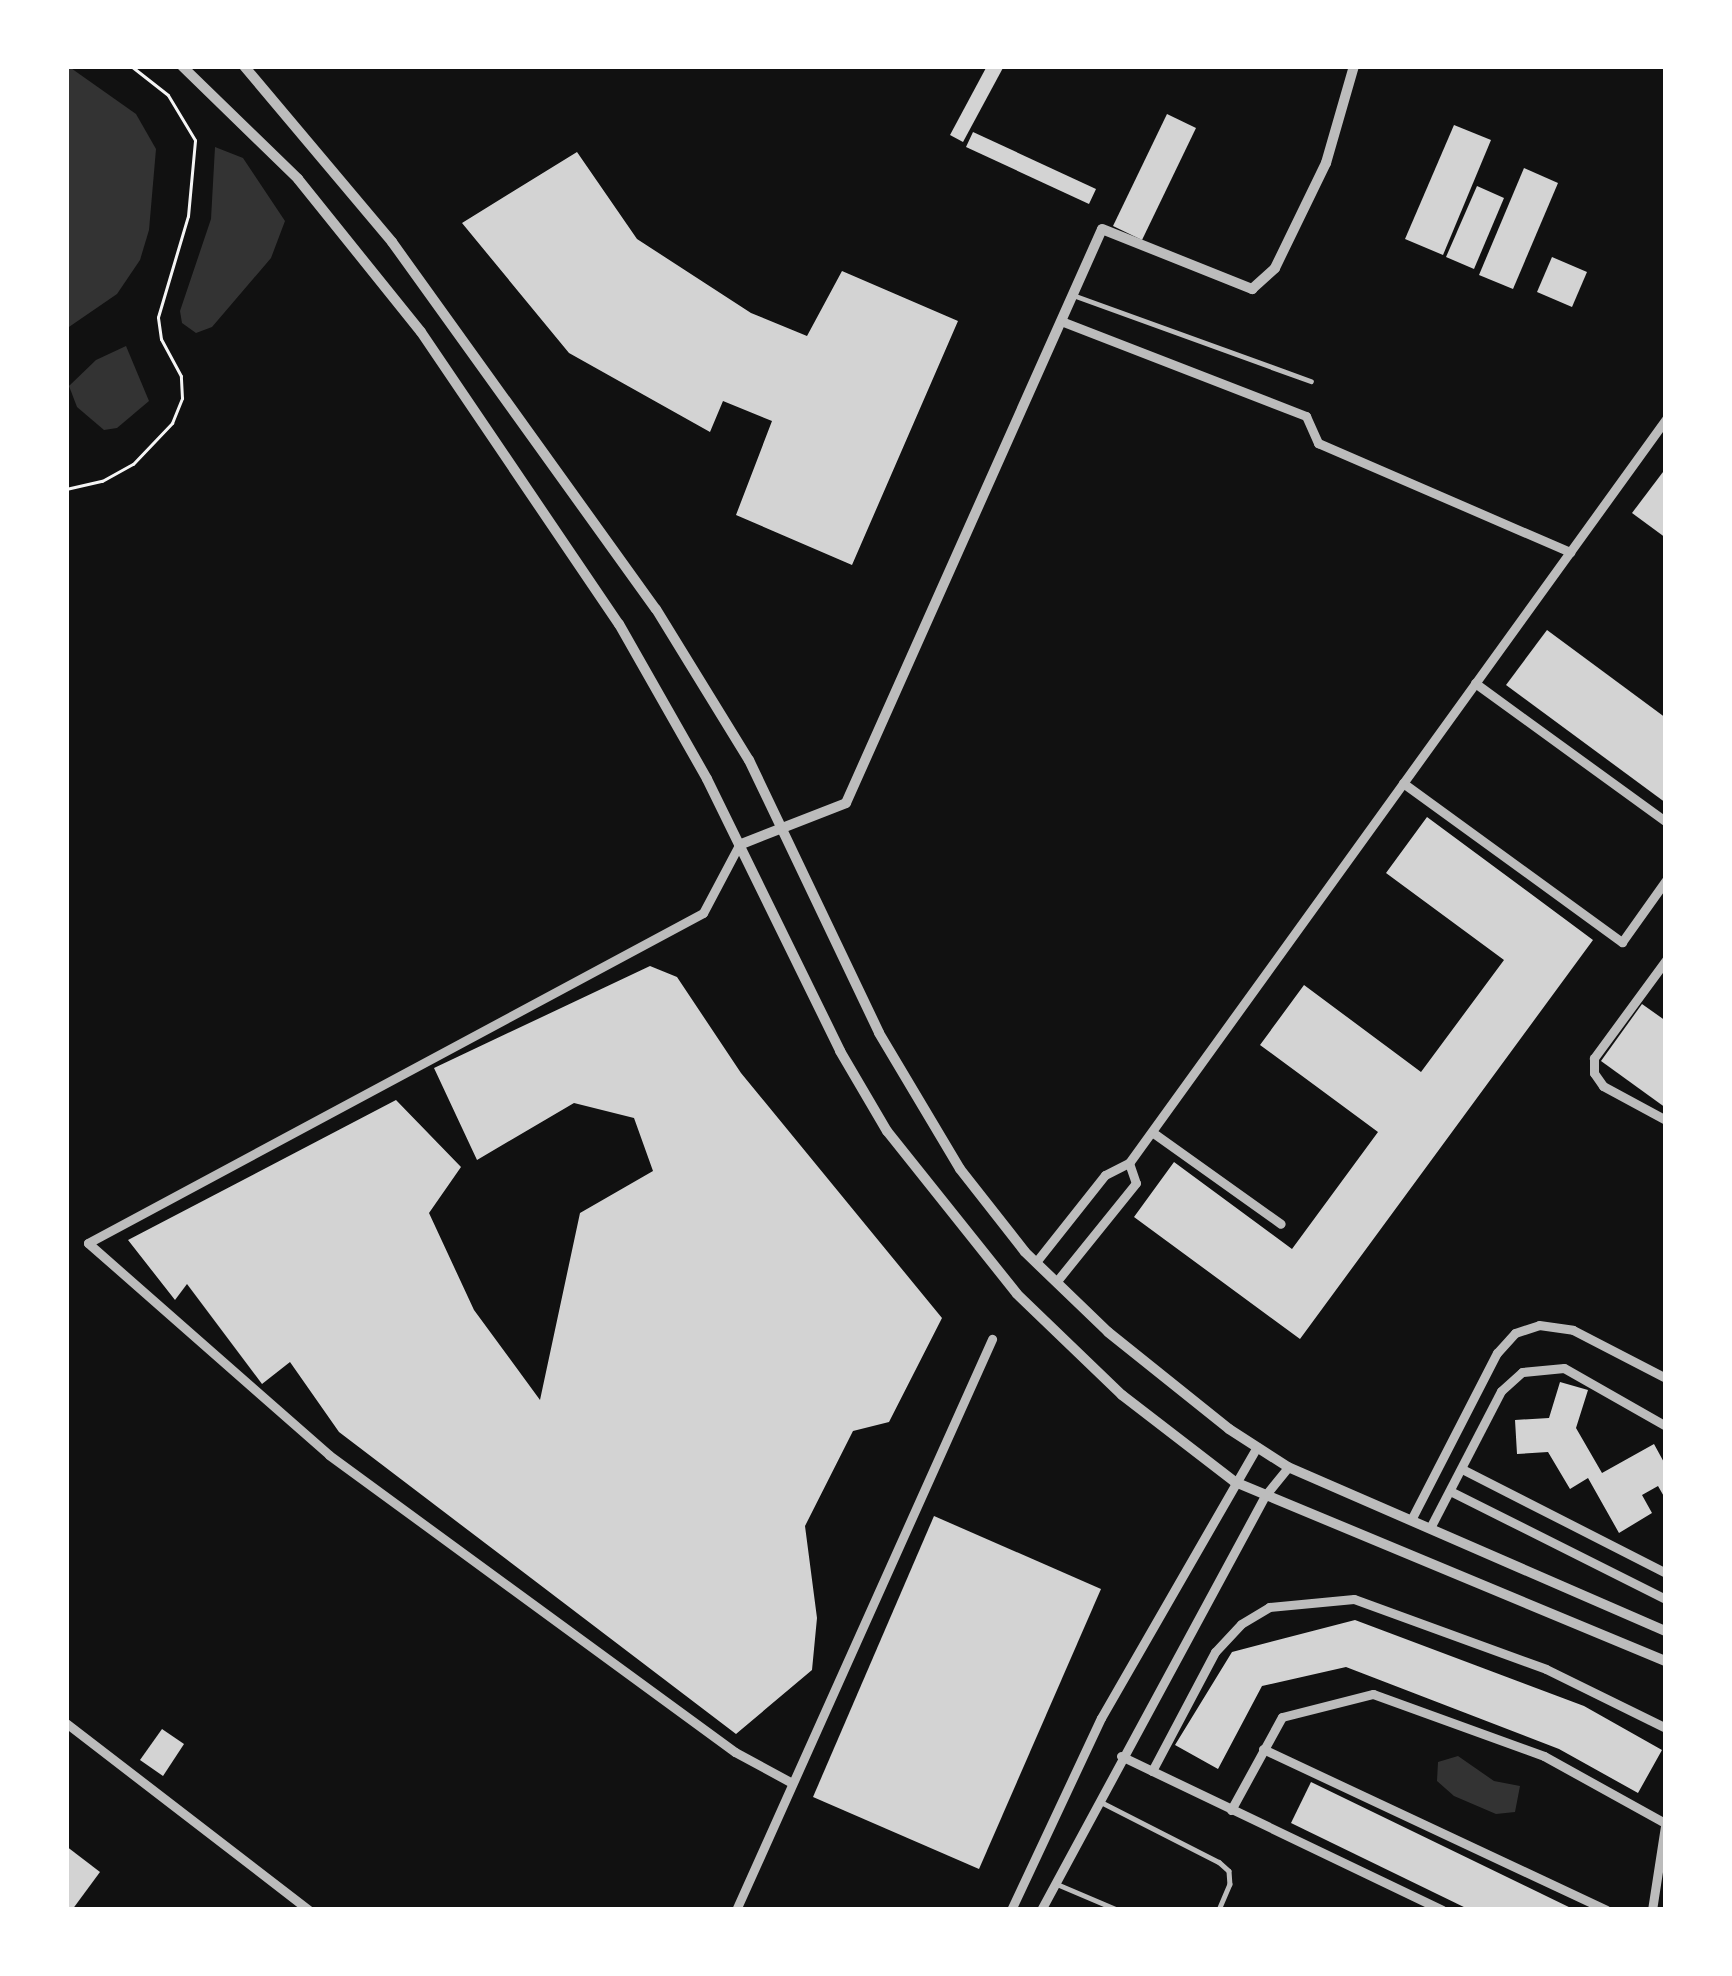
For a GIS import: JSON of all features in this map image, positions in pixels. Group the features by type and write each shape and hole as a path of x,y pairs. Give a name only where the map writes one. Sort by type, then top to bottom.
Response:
{"street":[{"path":"182,66 298,179 422,332 619,624 740,845 840,1051 887,1131 1017,1294 1123,1395 1235,1482 1666,1661"},
{"path":"244,66 392,242 656,608 749,760 879,1034 960,1169 1036,1262 1108,1332 1288,1467 1666,1630"},
{"path":"793,1783 735,1752 329,1455 88,1243 703,913 740,845 783,832 846,803 1102,229 1252,289 1275,268 1326,163 1354,66"},
{"path":"1061,321 1306,416 1318,443 1570,552"},
{"path":"1036,1262 1105,1175 1130,1163 1666,419"},
{"path":"1475,683 1666,822"},
{"path":"1403,783 1622,942 1666,880"},
{"path":"1666,959 1594,1058 1594,1073 1603,1086 1666,1120"},
{"path":"1152,1132 1281,1224"},
{"path":"1056,1282 1136,1183 1130,1163"},
{"path":"1411,1520 1497,1353 1515,1333 1539,1325 1573,1330 1666,1378"},
{"path":"736,1910 992,1339"},
{"path":"1430,1528 1501,1391 1534,1368 1564,1369 1666,1426"},
{"path":"1011,1910 1101,1718 1257,1447"},
{"path":"1041,1910 1264,1497 1288,1467"},
{"path":"1462,1469 1666,1573"},
{"path":"1450,1491 1666,1600"},
{"path":"1148,1768 1215,1652 1241,1624 1269,1607 1354,1599 1546,1670 1666,1728"},
{"path":"1231,1810 1282,1717 1373,1694 1544,1756 1665,1821 1652,1910"},
{"path":"66,1723 309,1910"},
{"path":"1263,1749 1606,1910"},
{"path":"1121,1756 1442,1910"}],"lane":[{"path":"1073,295 1311,382"},
{"path":"1097,1801 1219,1862 1229,1871 1231,1885 1219,1910"},
{"path":"1054,1883 1118,1910"}],"path":[{"path":"66,489 102,481 133,464 172,424 182,398 181,376 161,339 158,317 188,216 195,140 168,95 131,66"}],"shaded area":[{"path":"68,66 136,114 156,149 149,230 140,260 117,294 66,329"},
{"path":"215,147 243,158 285,221 271,258 212,327 196,333 182,323 180,311 211,219"},
{"path":"126,346 149,401 117,428 104,430 77,407 69,386 96,360"},
{"path":"1458,1756 1494,1781 1520,1786 1515,1812 1496,1814 1454,1796 1437,1781 1438,1762"}],"building":[{"path":"987,66 1004,66 963,142 950,135"},
{"path":"1167,114 1196,128 1142,240 1113,226"},
{"path":"1454,125 1491,140 1443,255 1405,239"},
{"path":"973,132 1096,189 1089,204 966,147"},
{"path":"577,152 637,239 751,313 807,336 842,271 958,321 852,565 736,515 772,421 723,401 710,432 569,353 462,223"},
{"path":"1524,168 1558,183 1513,289 1479,275"},
{"path":"1477,186 1504,198 1474,269 1446,257"},
{"path":"1552,257 1587,272 1572,307 1537,292"},
{"path":"1666,468 1666,538 1632,513"},
{"path":"1547,630 1666,718 1666,803 1506,685"},
{"path":"1427,817 1593,940 1300,1339 1134,1217 1174,1162 1292,1249 1378,1132 1260,1045 1304,985 1421,1072 1504,960 1386,873"},
{"path":"650,966 677,977 741,1073 942,1318 889,1422 853,1431 805,1526 817,1618 812,1670 736,1734 339,1432 290,1362 262,1384 187,1284 175,1300 128,1240 396,1100 461,1167 429,1213 474,1310 540,1400 580,1213 653,1171 634,1118 574,1103 477,1160 434,1068"},
{"path":"1642,1004 1666,1021 1666,1108 1601,1061"},
{"path":"1560,1382 1588,1390 1576,1428 1602,1473 1654,1444 1666,1466 1666,1500 1658,1486 1642,1495 1652,1513 1619,1533 1588,1478 1570,1489 1548,1452 1517,1454 1515,1420 1549,1418"},
{"path":"934,1516 1101,1589 979,1869 813,1797"},
{"path":"1355,1620 1584,1706 1662,1750 1638,1793 1559,1749 1346,1667 1262,1686 1218,1769 1175,1745 1232,1652"},
{"path":"162,1729 184,1744 163,1776 140,1760"},
{"path":"1311,1782 1575,1910 1470,1910 1291,1823"},
{"path":"66,1846 100,1872 72,1910 66,1910"}]}
